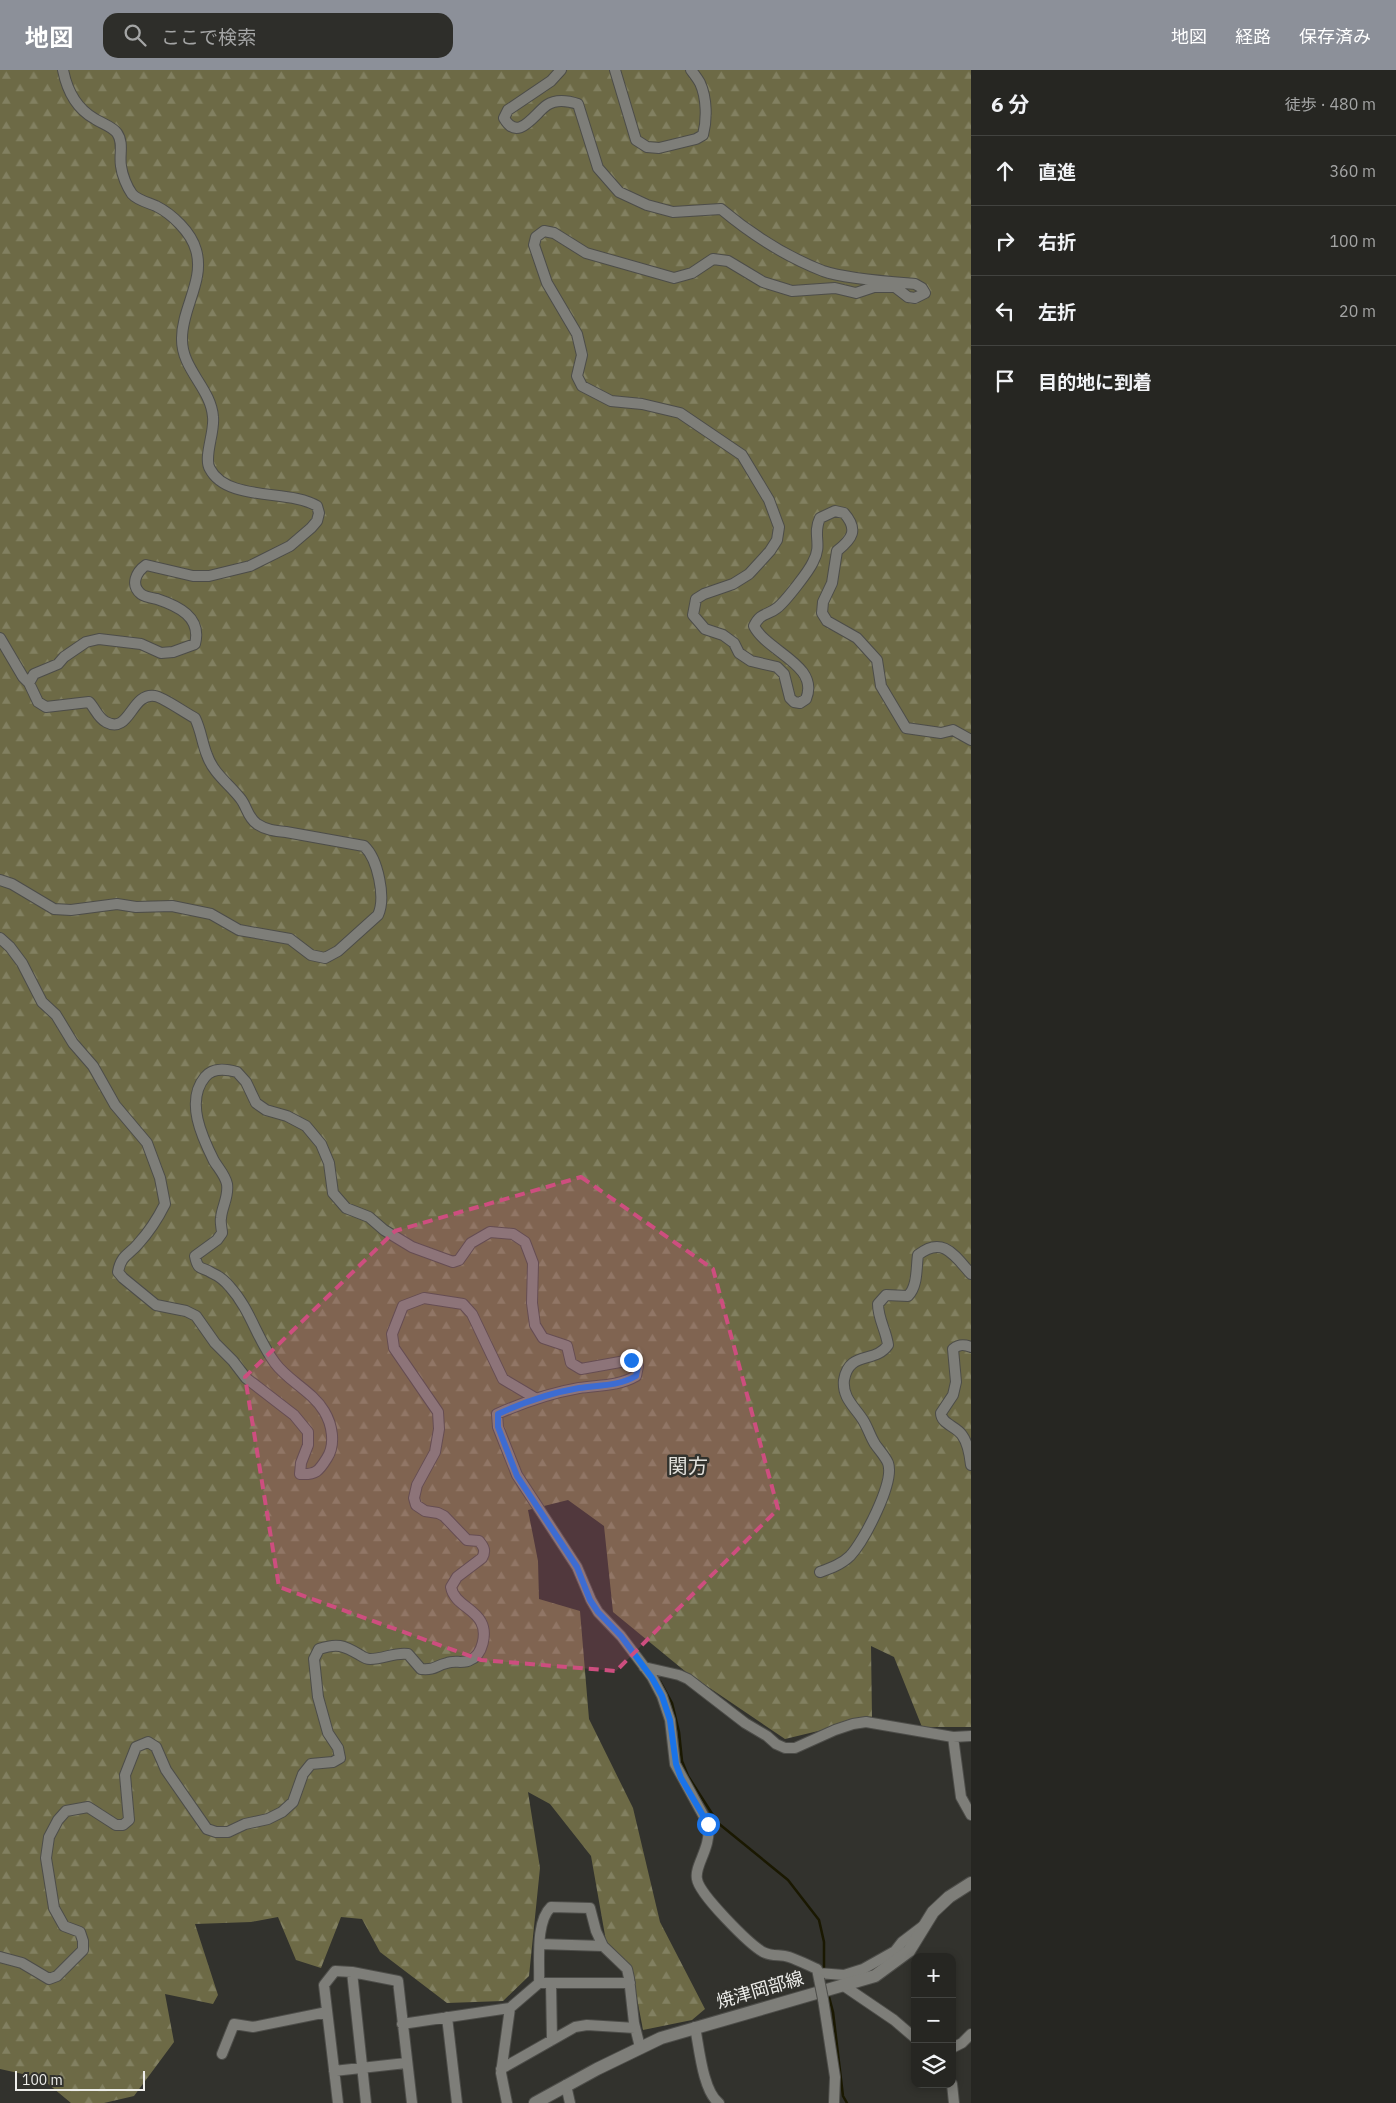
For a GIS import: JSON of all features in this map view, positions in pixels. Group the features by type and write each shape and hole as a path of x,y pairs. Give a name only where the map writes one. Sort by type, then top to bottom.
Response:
{"main road":[{"name":"焼津岡部線","path":"535,2103 640,2047 695,2028 875,1976 909,1951 933,1912 949,1897 971,1883"}],"street":[{"path":"29,683 34,674 48,670 58,664 86,642 99,639 141,644 161,653 174,652 195,644 197,636 195,624 189,615 165,602 142,595 137,587 135,578 137,571 146,565 180,575 209,576 250,566 290,546 311,528 317,521 319,513 317,506 308,500 256,494 229,486 215,477 209,468 208,460 213,417 208,398 188,366 182,338 185,317 197,274 196,248 171,216 133,196 120,166 121,142 116,132 89,116 80,107 71,94 63,70"},
{"path":"561,70 551,81 508,110 504,118 508,125 514,128 524,126 548,104 560,101 578,104 598,168 619,192 647,205 673,212 722,209 741,225 788,253 825,271 915,284 922,288 925,293 915,298 908,297 896,287 874,287 856,293 835,288 792,291 763,282 728,261 713,259 692,273 674,278 586,253 554,233 544,231 536,237 534,245 547,283 577,334 582,355 578,376 582,386 611,401 642,404 680,413 742,455 769,500 779,526 777,540 761,562 749,574 733,584 704,594 696,599 693,615 705,629 723,635 734,643 739,653 751,661 777,667 784,674 790,698 794,702 800,703 806,699 810,691 808,683 797,665 759,636 754,626 759,618 778,608 813,563 819,547 815,528 820,518 835,511 844,513 851,520 852,531 850,541 837,551 832,583 823,602 822,613 827,621 858,638 877,660 881,686 906,728 941,733 952,730 971,740"},
{"path":"615,70 636,140 647,147 659,148 696,139 703,135 706,124 704,101 700,83 691,70"},
{"path":"0,638 23,677 29,683 38,702 46,707 89,702 106,722 115,724 123,722 139,700 148,696 157,696 181,712 195,718 211,763 240,798 246,812 254,822 265,829 274,831 364,846 371,852 382,897 378,916 331,956 325,958 311,955 290,939 239,930 211,914 172,906 136,907 117,904 71,910 54,910 12,884 0,880"},
{"path":"0,938 10,947 22,963 42,1002 56,1015 73,1043 93,1066 115,1105 147,1144 160,1178 165,1204 137,1245 128,1251 120,1263 118,1272 156,1305 186,1311 196,1316 215,1343 233,1361 246,1378 294,1415 308,1432 308,1445 301,1463 300,1474 312,1475 321,1468 329,1455 332,1440 331,1425 324,1410 276,1366 234,1291 226,1282 211,1271 200,1269 195,1256 222,1234 220,1217 228,1195 226,1182 198,1125 197,1094 201,1082 208,1073 217,1069 237,1072 246,1082 256,1103 266,1110 287,1116 306,1126 321,1144 329,1163 333,1193 346,1208 369,1217 384,1230 412,1247 453,1262 459,1260 471,1243 490,1232 514,1234 526,1242 533,1262 532,1303 535,1325 543,1338 567,1346 572,1364 581,1369 631,1360 638,1366 636,1376 626,1382 579,1388 535,1398 498,1414 498,1427 517,1476 577,1567 590,1600 598,1612 621,1636 644,1667 655,1684 666,1708 672,1728 676,1764 681,1778 708,1824 710,1833 708,1845 696,1880 747,1941 775,1957 786,1956 817,1968 837,2101"},
{"path":"820,1572 837,1566 857,1548 880,1508 889,1477 888,1463 874,1443 861,1416 850,1404 844,1387 848,1368 856,1359 880,1352 888,1344 879,1316 878,1304 886,1296 908,1296 913,1291 916,1284 918,1255 925,1249 945,1248 954,1253 971,1274"},
{"path":"0,1957 22,1963 49,1979 57,1976 83,1950 80,1932 64,1926 54,1908 46,1858 49,1837 62,1815 66,1811 75,1808 88,1807 116,1825 123,1825 129,1820 125,1774 136,1747 148,1742 156,1747 166,1770 208,1829 216,1832 228,1832 245,1824 268,1819 282,1812 293,1802 303,1774 311,1764 333,1762 340,1758 338,1748 328,1733 318,1697 314,1659 319,1649 333,1644 348,1648 368,1660 384,1658 398,1652 408,1654 421,1669 433,1670 447,1662 471,1660 477,1655 482,1646 483,1627 477,1616 453,1595 451,1587 457,1577 482,1558 485,1554 484,1547 479,1541 467,1540 444,1516 425,1511 416,1505 414,1498 417,1485 435,1452 439,1429 438,1412 394,1348 392,1334 403,1306 424,1298 463,1304 472,1314 503,1379 535,1398"},
{"path":"971,1348 965,1345 958,1345 953,1349 956,1382 953,1395 941,1413 944,1421 962,1435 971,1466"},
{"path":"644,1667 688,1679 744,1722 784,1748 795,1748 835,1730 866,1722 953,1737 971,1736"},
{"path":"953,1737 961,1797 971,1815"},
{"path":"539,1983 541,1928 546,1912 551,1907 590,1908 596,1931 603,1946 627,1969 635,2028 640,2047"},
{"path":"818,1976 844,1975 863,1969 895,1951 902,1942 926,1924"},
{"path":"540,1944 603,1946"},
{"path":"338,2103 324,1985 335,1971 352,1972 398,1982 412,2103"},
{"path":"352,1972 366,2103"},
{"path":"402,2024 510,2008 539,1983 630,1983"},
{"path":"551,1983 552,2040"},
{"path":"844,1986 894,2020 911,2035"},
{"path":"506,2103 501,2069 510,2008"},
{"path":"222,2054 234,2024 253,2027 327,2012"},
{"path":"447,2017 457,2103"},
{"path":"501,2069 575,2027 586,2025 635,2028"},
{"path":"695,2028 707,2085 712,2097 719,2103"},
{"path":"956,2046 971,2034"},
{"path":"334,2071 406,2063"},
{"path":"566,2086 570,2103"},
{"path":"952,2088 954,2103"}],"highlighted area":[{"path":"581,1177 713,1269 778,1509 616,1671 481,1660 279,1587 245,1377 395,1231"}],"green space":[{"path":"0,70 971,70 971,1727 922,1727 894,1657 871,1646 872,1718 785,1739 686,1672 613,1612 604,1526 568,1500 528,1510 538,1561 539,1599 580,1611 589,1719 633,1808 660,1922 705,2009 692,2020 643,2030 631,1967 606,1941 591,1856 550,1804 528,1792 540,1868 529,1976 503,2001 447,2003 380,1952 362,1919 341,1917 321,1968 296,1960 278,1917 251,1922 195,1924 218,1995 213,2004 165,1994 174,2042 134,2096 104,2103 71,2103 41,2078 0,2069"}],"waterway":[{"path":"660,1681 672,1703 679,1732 682,1761 688,1776 718,1823 788,1880 819,1920 824,1942 824,1971"},
{"path":"828,1993 833,2012 843,2096 847,2103"}],"district":[{"name":"関方","path":"688,1466"}],"route":[{"path":"631,1360 638,1366 636,1376 626,1382 579,1388 535,1398 498,1414 498,1427 517,1476 577,1567 590,1600 642,1664 662,1696 672,1728 676,1764 681,1778 708,1824"}]}
